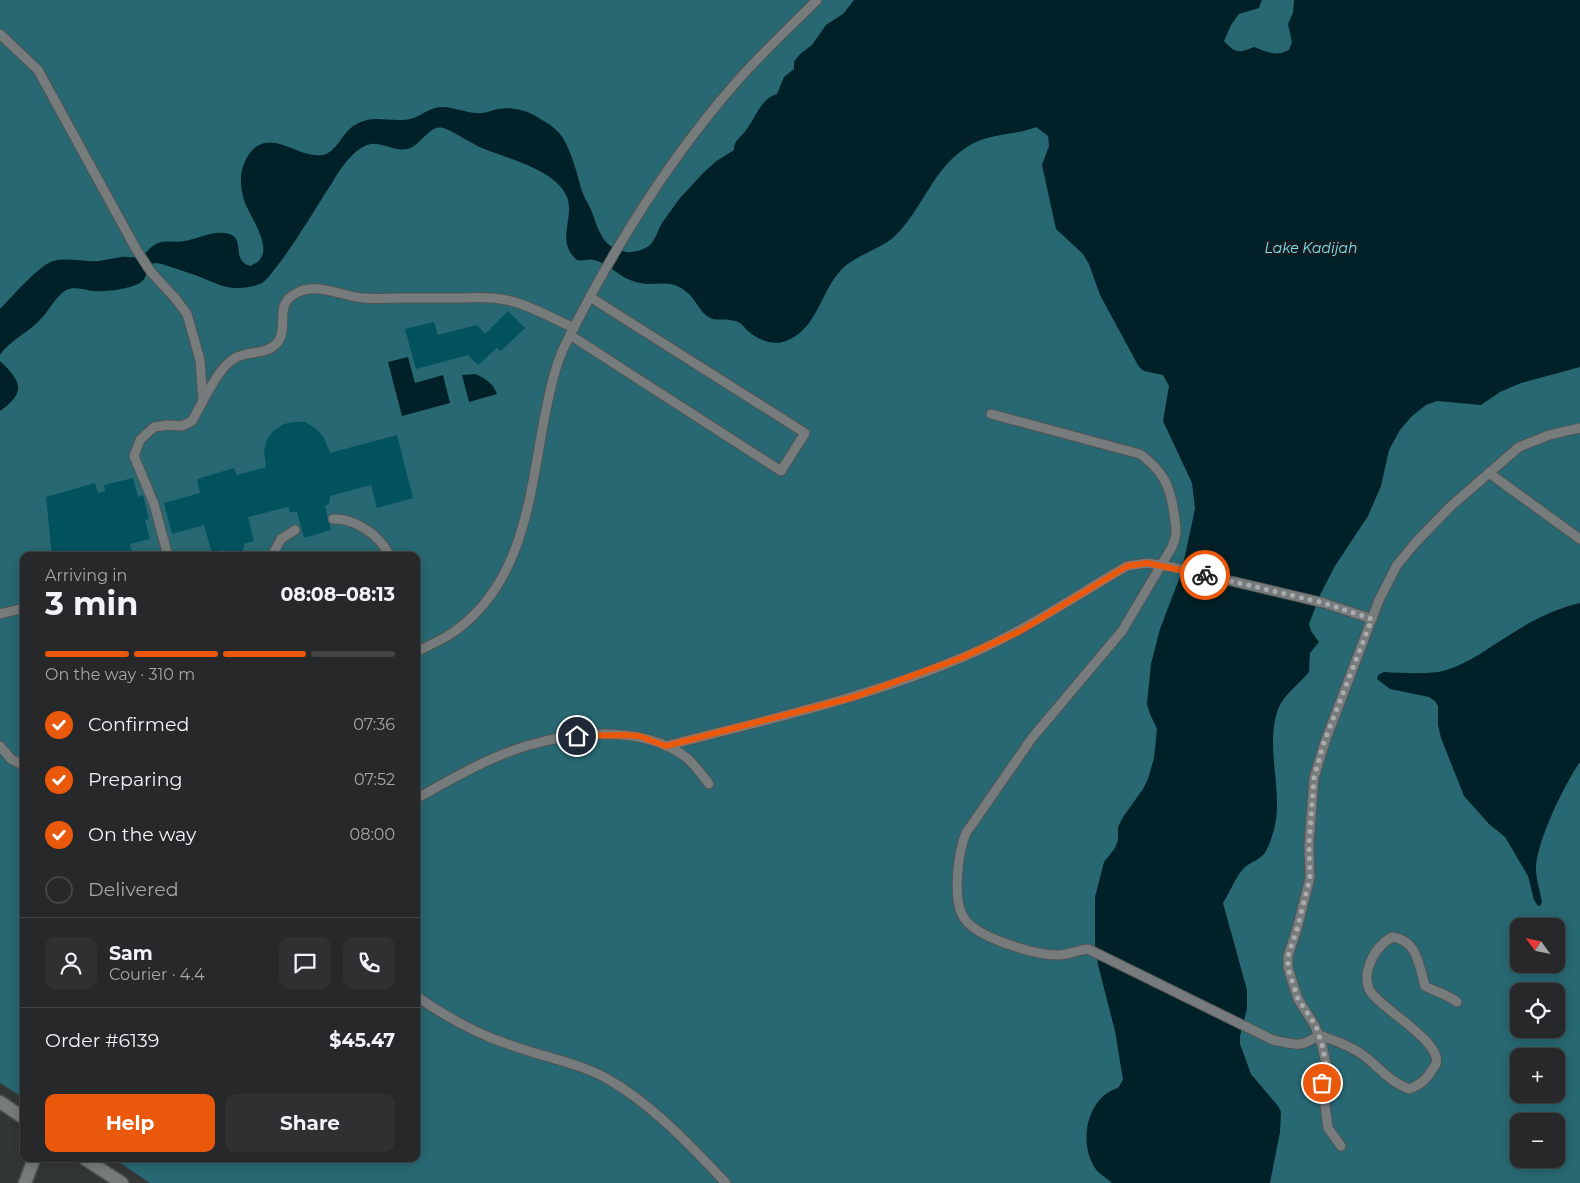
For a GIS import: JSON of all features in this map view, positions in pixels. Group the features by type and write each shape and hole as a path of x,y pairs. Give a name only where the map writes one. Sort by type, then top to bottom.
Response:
{"main road":[{"path":"0,1102 20,1115"},
{"path":"24,1183 33,1162"},
{"path":"90,1162 122,1183"}],"lane":[{"path":"420,650 455,631 470,618 484,604 508,565 527,513 553,381 565,345 604,271 667,170 709,115 740,78 817,0"},
{"path":"0,34 38,70 136,248 151,272 187,314 200,360 203,401"},
{"path":"167,552 154,504 134,456 140,440 154,427 182,426 192,421 215,381 227,365 235,358 244,354 258,353 270,349 278,341 282,332 282,309 287,300 293,294 310,288 362,298 491,297 513,301 572,331 781,471 805,433 590,297"},
{"path":"990,414 1140,454 1154,464 1164,478 1171,494 1177,533 1172,547 1122,631 1032,738 966,833 960,846 958,900 964,918 979,930 1022,949 1044,954 1060,955 1088,948 1273,1040 1299,1046 1319,1035"},
{"path":"1341,1146 1328,1128 1322,1083 1326,1064 1319,1035 1316,1026 1298,999 1288,968 1288,956 1310,878 1309,845 1314,778 1324,742 1372,619 1397,565 1416,542 1451,506 1519,447 1548,435 1580,428"},
{"path":"1489,474 1580,539"},
{"path":"333,519 348,520 375,535 388,552"},
{"path":"274,552 281,539 295,530"},
{"path":"666,746 854,697 961,658 1020,631 1127,566 1147,563 1172,567 1324,603 1372,619"},
{"path":"0,614 20,609"},
{"path":"420,797 490,760 526,746 589,735 639,736 666,746 687,758 709,784"},
{"path":"0,746 11,759 20,764"},
{"path":"1319,1035 1347,1046 1367,1058 1389,1079 1402,1086 1409,1089 1425,1081 1436,1063 1436,1054 1414,1028 1376,998 1366,980 1371,959 1383,943 1392,937 1408,942 1414,950 1419,960 1426,986 1443,993 1457,1002"},
{"path":"420,999 442,1013 480,1033 512,1046 582,1068 605,1078 627,1091 690,1146 726,1183"}],"shaded area":[{"path":"0,0 1580,0 1580,1183 150,1183 118,1162 420,1162 420,552 20,552 20,1096 0,1083"}],"water":[{"name":"Lake Kadijah","path":"854,0 1262,0 1259,8 1239,14 1231,25 1224,41 1238,51 1254,47 1268,52 1280,53 1289,50 1292,42 1288,24 1293,13 1294,0 1580,0 1580,367 1521,383 1500,392 1481,405 1437,401 1426,405 1412,416 1400,430 1389,450 1381,486 1368,516 1335,566 1320,595 1309,624 1311,631 1319,642 1310,653 1309,672 1289,693 1279,707 1273,736 1277,811 1271,840 1264,854 1242,870 1223,903 1247,990 1247,1009 1240,1036 1240,1044 1251,1074 1281,1112 1280,1132 1270,1183 1112,1183 1095,1168 1087,1146 1088,1122 1093,1111 1099,1101 1107,1093 1118,1088 1123,1080 1115,1031 1098,965 1095,944 1095,897 1104,862 1115,848 1118,840 1118,827 1143,789 1154,758 1157,729 1147,704 1151,664 1160,629 1181,574 1195,509 1192,483 1163,421 1169,386 1163,375 1144,371 1139,367 1100,295 1089,264 1083,254 1056,229 1042,165 1049,146 1048,136 1036,127 981,140 964,149 953,158 896,235 883,245 855,259 842,269 805,328 796,336 786,341 776,343 761,339 737,322 710,318 689,294 675,285 640,283 627,278 601,262 576,260 569,249 566,236 569,215 568,199 556,182 537,170 482,148 440,127 435,128 407,149 372,144 356,152 339,172 285,255 262,283 245,288 233,288 162,264 150,264 144,279 135,285 105,291 76,288 66,290 34,326 3,350 0,355 0,309 33,275 47,264 59,260 99,261 136,257 158,243 181,242 209,234 225,233 235,238 240,258 250,266 259,261 263,253 263,245 244,200 241,180 242,169 246,159 255,148 259,145 274,143 314,155 322,155 332,150 350,128 361,122 373,119 408,120 431,109 440,107 480,113 504,108 516,109 532,114 549,124 560,134 567,146 583,194 600,233 606,242 614,248 625,252 633,252 645,248 653,241 662,223 680,198 708,168 734,150 736,141 750,125 762,104 771,96 777,94 784,77 794,69 794,62 800,54 812,45 826,25 843,14"},
{"path":"408,357 415,383 443,375 450,403 402,416 388,362"},
{"path":"0,361 13,375 18,386 14,398 0,411"},
{"path":"475,374 488,381 497,394 469,402 462,375"},
{"path":"1580,603 1580,762 1559,799 1540,847 1536,872 1542,902 1538,906 1534,900 1528,876 1505,837 1489,824 1464,796 1441,738 1438,725 1438,706 1435,701 1429,697 1390,689 1377,679 1378,675 1384,672 1432,673 1463,664 1538,618"}],"building":[{"path":"508,311 525,328 501,351 497,348 478,365 468,355 416,369 405,329 434,322 438,335 477,325 485,334"},
{"path":"305,422 315,428 323,436 330,453 397,435 413,498 377,508 371,485 330,496 329,504 325,506 331,530 304,538 297,512 290,512 288,507 248,517 254,541 244,544 242,552 226,552 224,550 212,552 204,525 172,534 164,503 200,493 197,479 234,468 237,475 266,467 264,451 267,439 273,431 284,424"},
{"path":"133,478 138,497 143,495 149,519 145,520 150,539 130,544 132,552 52,552 46,497 95,483 98,493 105,491 104,485"}],"way so far":[{"path":"1205,575 1324,603 1372,619 1324,742 1314,778 1309,845 1310,878 1288,956 1288,968 1298,999 1316,1026 1322,1045 1326,1064 1322,1083"}],"route":[{"path":"577,736 639,736 666,746 854,697 961,658 1020,631 1127,566 1147,563 1205,575"}]}
